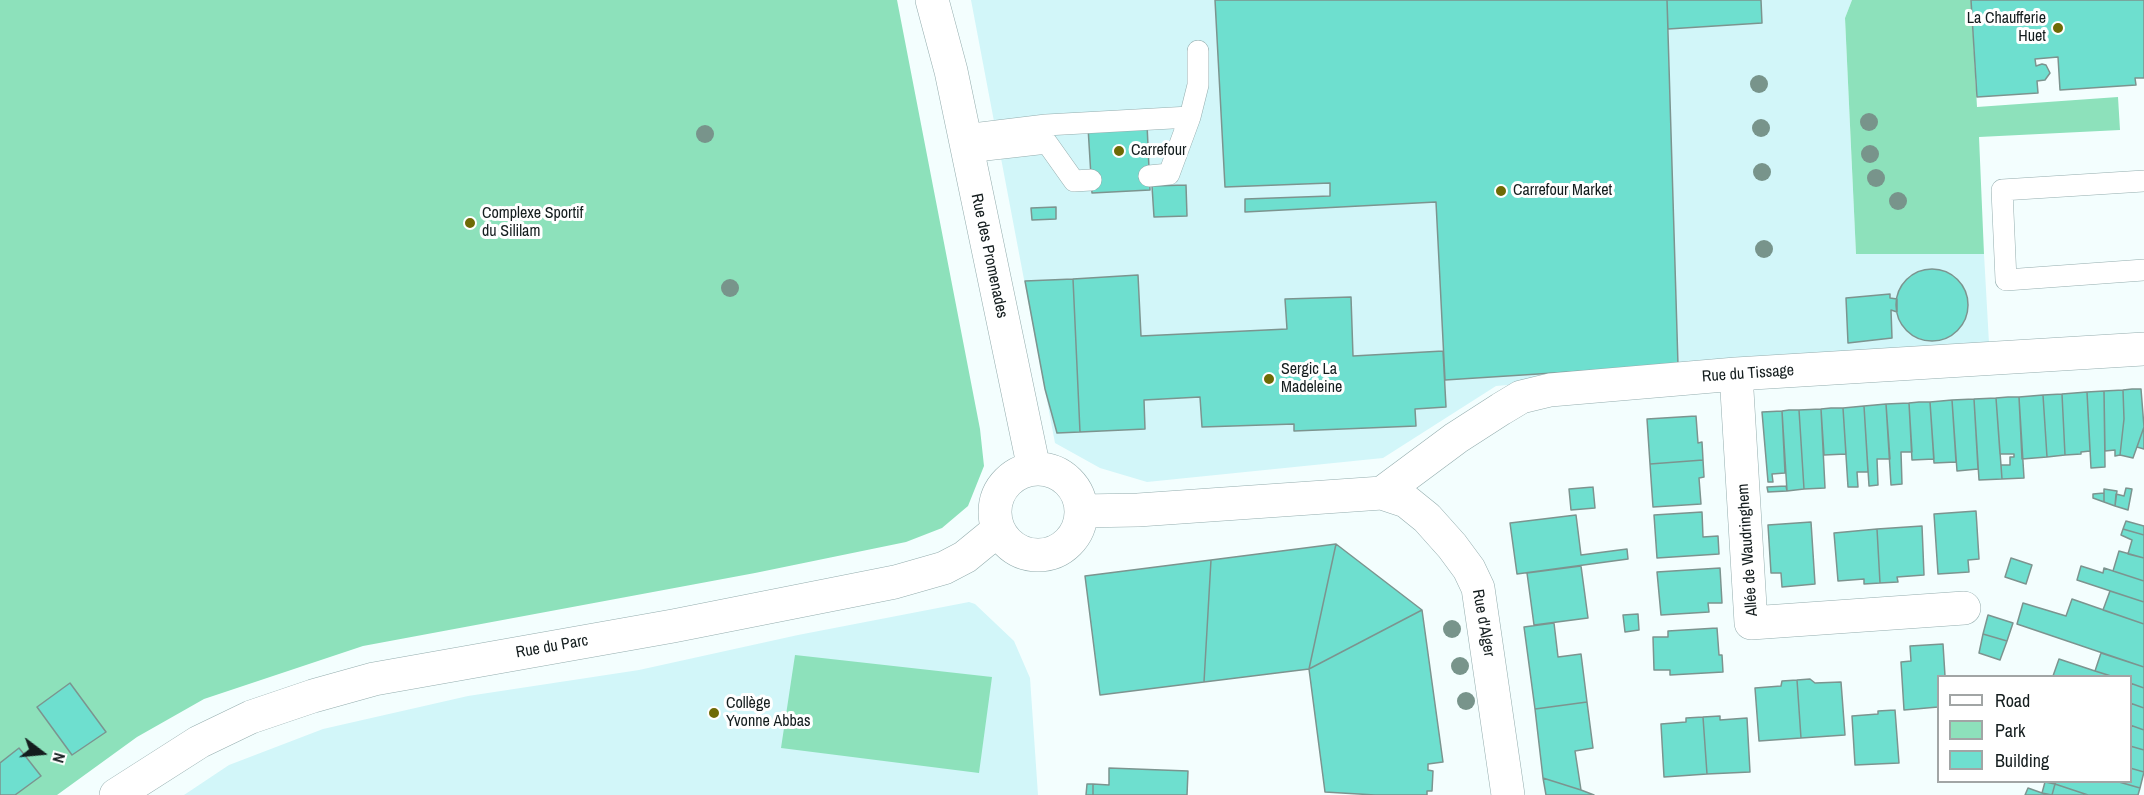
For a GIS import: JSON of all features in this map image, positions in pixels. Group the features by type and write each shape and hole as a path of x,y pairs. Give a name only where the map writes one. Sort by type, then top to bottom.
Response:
{"street":[{"name":"Rue des Promenades","path":"932,0 944,42 1034,469"},
{"name":"Rue des Promenades","path":"940,0 944,42"},
{"name":"Rue du Tissage","path":"1382,493 1456,438 1521,397 1550,390 1736,374 2144,349"},
{"name":"Allée de Waudringhem","path":"1736,374 1751,623 1964,608"},
{"path":"1034,469 1048,470 1066,480 1079,497 1082,511 1080,526 1062,549 1047,555 1033,556 1018,551 1006,542 998,530 995,510 1000,490 1009,479 1021,472 1034,469"},
{"path":"1082,511 1138,510 1382,493"},
{"name":"Rue d'Alger","path":"1382,493 1406,501 1427,518 1469,569 1478,588 1508,795"},
{"name":"Rue du Parc","path":"116,795 199,742 251,717 313,696 374,679 673,626 895,582 944,568 965,557 998,530"}],"lane":[{"path":"1149,176 1169,174 1190,117 1198,84 1197,51"},
{"path":"966,144 1046,125 1190,117"},
{"path":"966,144 1047,142 1074,181 1091,180"},
{"path":"2144,181 2002,190 2006,280 2144,270"}],"shaded area":[{"path":"971,0 1852,0 1845,18 1856,254 1984,254 1989,343 1496,386 1383,458 1147,482 1100,468 1055,443"},
{"name":"Collège Yvonne Abbas","path":"969,602 975,604 1014,641 1030,678 1038,795 184,795 229,765 323,729 468,696 639,670 798,635"}],"green space":[{"name":"Complexe Sportif du Sililam","path":"0,0 897,0 980,429 984,466 968,506 942,528 906,542 755,573 363,646 204,699 137,737 57,795 0,795"},
{"path":"1852,0 1971,0 1977,107 2118,97 2120,130 1979,137 1984,254 1856,254 1845,18"},
{"path":"795,655 992,677 979,773 781,748"}],"building":[{"name":"Carrefour Market","path":"1215,0 1667,0 1678,365 1445,380 1436,202 1245,212 1245,199 1330,196 1330,183 1225,187"},
{"path":"1667,0 1761,0 1762,23 1668,29"},
{"name":"La Chaufferie Huet","path":"1971,0 2144,0 2144,78 2135,78 2136,85 2060,90 2058,57 2035,59 2036,66 2046,65 2050,73 2045,80 2037,81 2038,93 1977,97"},
{"name":"Carrefour","path":"1147,124 1150,190 1092,193 1088,127"},
{"path":"1186,185 1187,216 1154,217 1152,186"},
{"path":"1056,207 1056,219 1032,220 1031,208"},
{"path":"1932,269 1952,275 1962,285 1968,305 1962,325 1952,335 1932,341 1912,335 1902,325 1896,305 1902,285 1912,275"},
{"path":"1138,275 1141,336 1287,329 1285,299 1351,297 1353,356 1443,351 1446,407 1415,409 1416,426 1294,431 1294,424 1202,427 1200,397 1144,400 1145,429 1080,432 1073,279"},
{"path":"1073,279 1080,432 1057,433 1045,389 1025,281"},
{"path":"1890,294 1890,298 1897,299 1897,312 1891,310 1892,338 1848,343 1846,298"},
{"path":"2141,389 2144,427 2133,458 2120,455 2124,419 2123,390"},
{"path":"2123,390 2124,419 2120,455 2115,456 2115,450 2105,451 2104,391"},
{"path":"2104,391 2105,467 2091,468 2087,392"},
{"path":"2087,392 2090,451 2065,455 2062,394"},
{"path":"2062,394 2065,455 2047,457 2043,395"},
{"path":"2043,395 2047,457 2022,459 2019,397"},
{"path":"2019,397 2024,478 2002,479 2001,465 2010,465 2010,457 2014,457 2014,454 2000,454 1996,398"},
{"path":"1996,398 2002,479 1979,480 1974,399"},
{"path":"1974,399 1978,469 1957,471 1952,400"},
{"path":"1952,400 1956,462 1934,463 1930,402"},
{"path":"1930,402 1934,459 1912,460 1909,403"},
{"path":"1909,403 1912,452 1901,452 1902,484 1891,485 1886,404"},
{"path":"1886,404 1890,459 1877,459 1878,485 1869,486 1864,406"},
{"path":"1864,406 1868,472 1857,472 1858,487 1848,487 1843,408"},
{"path":"1843,408 1846,454 1824,455 1821,409"},
{"path":"1821,409 1825,488 1804,489 1799,410"},
{"path":"1799,410 1804,489 1787,491 1782,411"},
{"path":"1782,411 1785,473 1772,474 1773,482 1768,482 1762,412"},
{"path":"1696,416 1698,443 1702,442 1703,460 1650,464 1647,419"},
{"path":"2144,427 2144,449 2137,447"},
{"path":"1703,460 1704,477 1699,478 1701,504 1653,507 1650,464"},
{"path":"1786,486 1787,491 1768,492 1767,487"},
{"path":"1593,487 1595,508 1571,510 1569,489"},
{"path":"2126,488 2132,489 2128,510 2115,506 2116,494 2124,496"},
{"path":"2104,489 2117,491 2115,506 2104,502"},
{"path":"2104,493 2104,502 2093,498 2093,494"},
{"path":"1976,511 1979,559 1968,560 1969,572 1938,574 1934,514"},
{"path":"1702,512 1703,537 1718,536 1719,554 1657,558 1654,515"},
{"path":"1576,515 1581,555 1627,549 1628,559 1517,574 1510,523"},
{"path":"2126,521 2144,526 2144,535 2123,529"},
{"path":"1811,522 1815,584 1782,587 1781,573 1771,573 1768,525"},
{"path":"1922,526 1924,575 1897,577 1898,582 1880,583 1877,529"},
{"path":"1877,529 1880,583 1864,584 1864,579 1838,581 1834,533"},
{"path":"2123,529 2144,535 2144,558 2128,554 2132,540 2121,535"},
{"path":"1336,544 1422,610 1309,669"},
{"path":"1336,544 1309,669 1204,682 1211,560"},
{"path":"2119,551 2144,558 2144,581 2113,571"},
{"path":"2011,558 2032,565 2026,584 2005,577"},
{"path":"1211,560 1204,682 1100,695 1085,576"},
{"path":"1581,566 1588,618 1534,625 1527,573"},
{"path":"2081,566 2103,573 2104,568 2144,581 2144,602 2077,580"},
{"path":"1720,568 1722,603 1708,603 1709,612 1661,615 1657,572"},
{"path":"2110,591 2144,602 2144,624 2103,610"},
{"path":"2072,599 2144,624 2144,667 2017,624 2023,603 2066,616"},
{"path":"1422,610 1443,762 1428,764 1428,770 1433,771 1432,791 1427,791 1427,795 1325,792 1309,669"},
{"path":"1638,614 1639,630 1625,632 1623,615"},
{"path":"1988,615 2013,623 2007,641 1983,634"},
{"path":"1554,623 1558,657 1581,654 1587,702 1535,709 1524,627"},
{"path":"1717,628 1723,672 1670,675 1670,670 1654,670 1653,637 1668,637 1668,631"},
{"path":"1983,634 2007,641 2000,660 1979,653"},
{"path":"1943,644 1945,675 1937,675 1937,707 1904,710 1901,662 1911,661 1910,646"},
{"path":"2101,653 2144,667 2144,688 2132,684 2132,675 2108,675 2095,671"},
{"path":"2059,659 2108,675 2053,675"},
{"path":"1810,679 1815,683 1841,682 1845,735 1801,738 1797,680"},
{"path":"1797,680 1801,738 1759,741 1755,688 1781,686 1782,681"},
{"path":"70,683 106,732 72,755 37,707"},
{"path":"2132,684 2144,688 2144,708 2132,704"},
{"path":"1587,702 1593,748 1575,751 1581,790 1543,778 1535,709"},
{"path":"2132,704 2144,708 2144,730 2132,726"},
{"path":"1895,710 1899,763 1855,765 1852,716"},
{"path":"1720,716 1720,720 1747,718 1750,772 1707,774 1703,717"},
{"path":"1703,717 1707,774 1664,777 1661,724 1686,722 1686,718"},
{"path":"2132,726 2144,730 2144,750 2132,747"},
{"path":"2132,747 2144,750 2144,772 2132,769"},
{"path":"19,748 41,776 15,795 0,795 0,763"},
{"path":"1109,768 1188,771 1187,795 1093,795 1093,784 1109,785"},
{"path":"2132,769 2144,772 2140,788 2122,783 2132,783"},
{"path":"1543,778 1581,790 1594,795 1546,795"},
{"path":"2045,783 2055,784 2052,795 2042,793"},
{"path":"2122,783 2140,788 2138,795 2088,795 2055,784"},
{"path":"1087,784 1093,784 1093,795 1086,795"},
{"path":"2055,784 2088,795 2052,795"},
{"path":"2028,788 2042,793 2050,795 2025,795"}],"place":[{"name":"La Chaufferie Huet","path":"2058,28"},
{"name":"Carrefour","path":"1119,151"},
{"name":"Carrefour Market","path":"1501,191"},
{"name":"Complexe Sportif du Sililam","path":"470,223"},
{"name":"Sergic La Madeleine","path":"1269,379"},
{"name":"Collège Yvonne Abbas","path":"714,713"}]}
